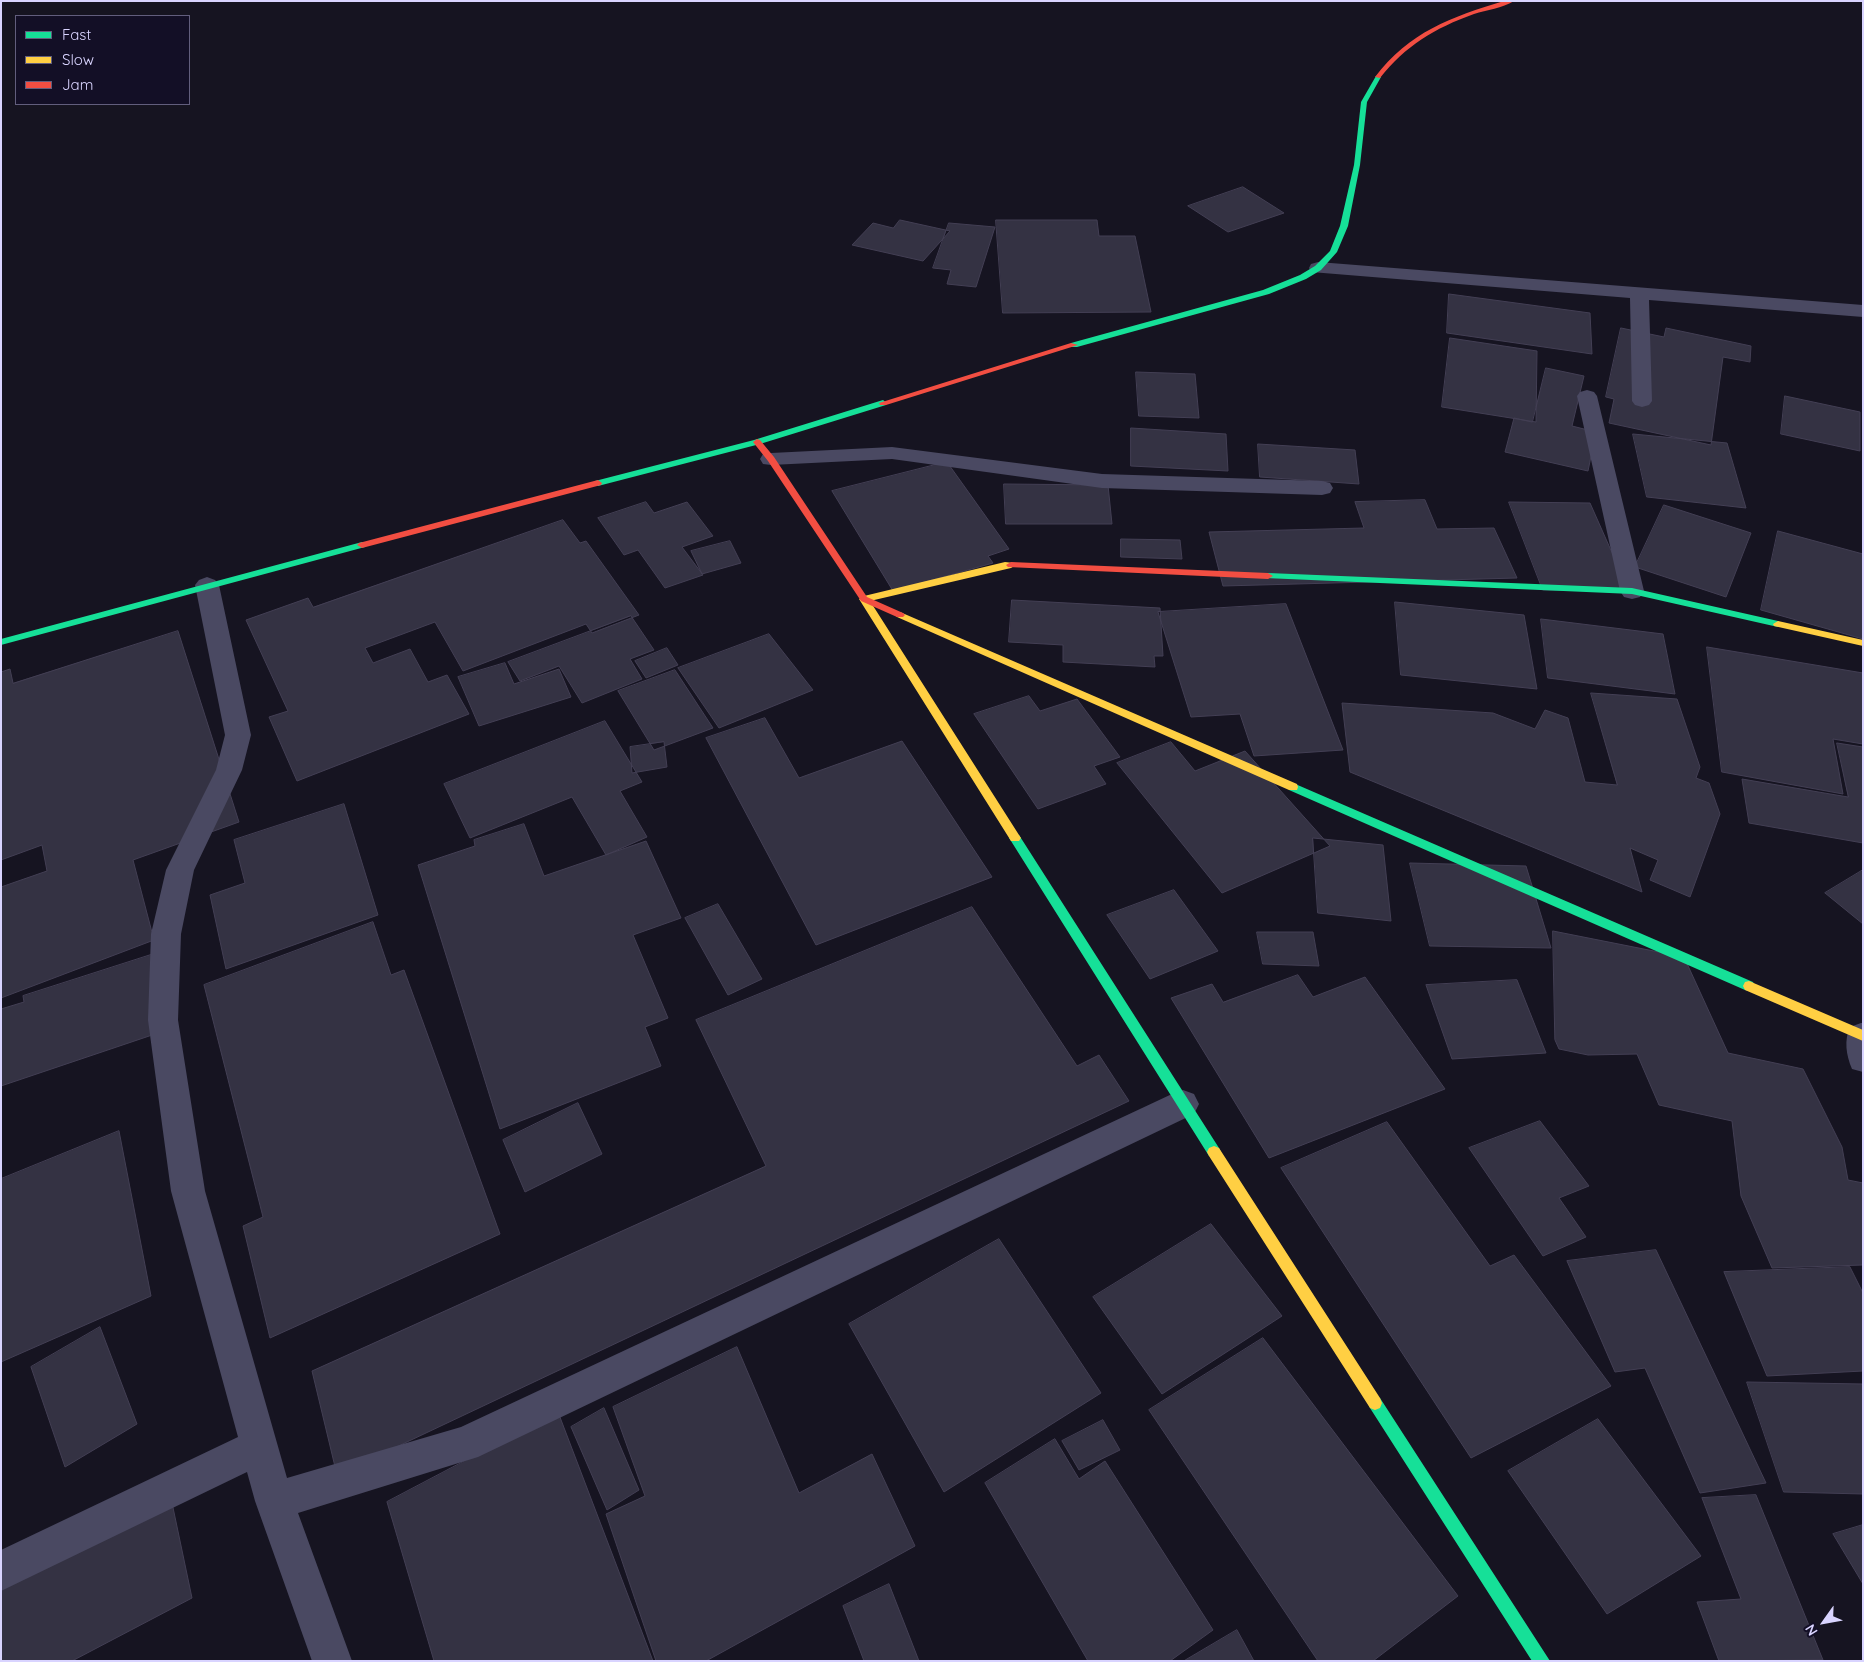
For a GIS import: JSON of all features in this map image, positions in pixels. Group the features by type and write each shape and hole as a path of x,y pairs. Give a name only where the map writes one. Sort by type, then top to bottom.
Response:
{"street":[{"path":"1,642 207,584 757,442 1040,354 1266,292 1303,277 1318,268 1333,252 1344,226 1357,165 1364,102 1379,76 1401,49 1435,27 1473,12 1511,1"},
{"path":"1318,268 1863,311"},
{"path":"1639,294 1642,401"},
{"path":"1587,396 1632,591"},
{"path":"757,442 771,459 864,599 1183,1104 1542,1661"},
{"path":"771,459 892,454 1102,481 1322,488"},
{"path":"864,599 1005,565 1632,591 1863,642"},
{"path":"207,584 238,735 229,770 180,870 166,934 163,1020 188,1191 274,1501 332,1661"},
{"path":"864,599 1862,1044"},
{"path":"274,1501 465,1444 1183,1104"},
{"path":"1,1571 260,1446"}],"building":[{"path":"1243,187 1284,213 1228,232 1188,206"},
{"path":"900,220 950,231 923,261 852,245 873,223 893,228"},
{"path":"996,220 1097,220 1099,236 1135,236 1151,312 1003,313"},
{"path":"949,223 995,227 976,287 947,284 951,270 933,268"},
{"path":"1449,294 1590,313 1592,354 1447,333"},
{"path":"1621,328 1664,337 1666,328 1751,346 1750,362 1723,357 1711,445 1609,423 1614,399 1606,397"},
{"path":"1450,338 1537,351 1536,422 1442,407"},
{"path":"1546,368 1584,376 1572,426 1596,432 1588,471 1505,452 1514,418 1532,422"},
{"path":"1136,372 1195,374 1199,418 1139,416"},
{"path":"1785,396 1860,412 1860,451 1781,434"},
{"path":"1131,428 1226,434 1228,471 1131,466"},
{"path":"1633,434 1727,443 1746,508 1647,497"},
{"path":"1258,444 1355,450 1359,484 1260,477"},
{"path":"947,462 1009,549 988,556 993,563 893,591 832,491"},
{"path":"1004,484 1108,485 1112,524 1006,524"},
{"path":"1425,500 1437,529 1494,528 1517,578 1223,586 1209,532 1364,528 1355,502"},
{"path":"646,502 654,513 687,502 713,536 682,547 703,575 665,588 638,550 624,555 598,518"},
{"path":"1509,502 1590,503 1629,591 1543,590"},
{"path":"1664,505 1751,533 1726,597 1635,567"},
{"path":"563,520 580,543 586,541 639,615 592,633 586,624 463,671 435,622 365,648 373,663 410,649 428,682 447,675 469,714 297,781 269,717 288,711 246,620 308,598 313,607"},
{"path":"1778,531 1863,554 1863,639 1761,610"},
{"path":"1121,539 1180,540 1182,559 1121,557"},
{"path":"730,541 741,563 702,574 691,551"},
{"path":"1012,600 1160,608 1163,656 1154,656 1155,667 1063,662 1063,645 1009,642"},
{"path":"1395,602 1524,615 1537,689 1401,675"},
{"path":"1286,604 1343,750 1254,756 1240,714 1191,717 1158,612"},
{"path":"631,616 654,650 630,659 642,679 582,703 559,666 520,681 508,662"},
{"path":"1541,619 1663,634 1675,694 1548,678"},
{"path":"178,631 239,822 133,860 154,940 1,998 1,887 47,871 42,845 1,860 1,672 10,669 13,683"},
{"path":"769,634 813,690 719,728 678,668"},
{"path":"1707,647 1863,673 1863,744 1833,739 1843,794 1722,772"},
{"path":"667,648 678,665 646,678 635,661"},
{"path":"505,663 514,684 559,669 571,697 479,726 458,677"},
{"path":"675,670 713,728 654,750 618,691"},
{"path":"1591,693 1677,699 1700,767 1696,778 1709,783 1720,814 1690,897 1650,880 1658,860 1630,848 1642,892 1350,772 1342,703 1493,713 1535,729 1545,710 1568,718 1585,782 1617,785"},
{"path":"1029,696 1040,711 1077,699 1120,757 1094,766 1106,784 1038,809 974,714"},
{"path":"765,718 799,778 902,741 992,877 816,945 706,738"},
{"path":"605,721 642,782 620,791 647,837 606,855 572,797 470,838 444,784"},
{"path":"664,742 667,767 632,773 630,747"},
{"path":"1171,742 1195,771 1245,751 1330,846 1222,893 1117,763"},
{"path":"1837,743 1863,747 1863,843 1749,823 1742,779 1848,797"},
{"path":"344,804 378,915 226,969 210,895 245,883 234,840"},
{"path":"524,824 544,876 646,841 681,918 633,935 668,1018 645,1027 661,1066 500,1129 418,865 475,846 474,840"},
{"path":"1313,838 1383,845 1391,921 1318,913"},
{"path":"1410,863 1526,866 1551,948 1430,946"},
{"path":"1863,870 1863,924 1825,893"},
{"path":"1174,890 1218,951 1150,979 1107,915"},
{"path":"718,904 762,979 728,995 685,918"},
{"path":"972,907 1077,1066 1099,1055 1129,1101 337,1475 312,1371 766,1166 696,1020"},
{"path":"373,922 391,975 404,970 500,1234 270,1338 243,1226 263,1217 204,985"},
{"path":"1553,931 1684,957 1728,1053 1803,1069 1842,1147 1848,1180 1863,1183 1863,1265 1772,1268 1741,1196 1732,1121 1659,1105 1637,1054 1588,1055 1559,1049 1555,1040"},
{"path":"1257,932 1313,932 1319,966 1263,964"},
{"path":"157,953 167,1030 1,1086 1,1009 24,1002 23,996"},
{"path":"1298,975 1313,997 1365,977 1445,1089 1269,1158 1171,998 1212,984 1223,1002"},
{"path":"1517,980 1546,1053 1452,1059 1426,985"},
{"path":"578,1103 602,1154 525,1192 503,1140"},
{"path":"1540,1121 1589,1186 1559,1198 1586,1237 1543,1256 1469,1148"},
{"path":"1387,1122 1490,1266 1514,1255 1611,1386 1471,1458 1281,1168"},
{"path":"119,1131 151,1296 1,1362 1,1179"},
{"path":"1211,1224 1282,1316 1162,1394 1093,1297"},
{"path":"999,1239 1101,1393 944,1492 849,1324"},
{"path":"1656,1250 1766,1483 1700,1493 1645,1368 1615,1372 1567,1261"},
{"path":"1850,1267 1863,1293 1863,1371 1767,1376 1724,1272"},
{"path":"100,1327 137,1424 65,1467 31,1367"},
{"path":"1263,1338 1458,1596 1373,1661 1318,1661 1149,1410"},
{"path":"737,1347 799,1493 872,1454 915,1546 706,1661 656,1661 606,1514 645,1496 613,1407"},
{"path":"1747,1382 1863,1384 1863,1494 1784,1492"},
{"path":"604,1408 639,1490 607,1510 571,1427"},
{"path":"558,1412 653,1661 434,1661 387,1502"},
{"path":"1598,1419 1701,1556 1607,1614 1508,1471"},
{"path":"1103,1420 1120,1450 1079,1470 1062,1441"},
{"path":"1055,1439 1079,1479 1105,1461 1213,1630 1170,1661 1088,1661 985,1483"},
{"path":"167,1479 192,1598 72,1661 1,1661 1,1561"},
{"path":"1756,1495 1823,1660 1719,1661 1697,1602 1741,1599 1702,1498"},
{"path":"1863,1525 1863,1584 1833,1534"},
{"path":"889,1584 919,1661 864,1661 843,1606"},
{"path":"1237,1630 1254,1661 1184,1661"}],"traffic: fast":[{"path":"1074,345 1266,292 1303,277 1318,268 1333,252 1344,226 1357,165 1364,102 1378,77"},
{"path":"598,483 757,442 883,403"},
{"path":"1,642 362,545"},
{"path":"1268,576 1632,591 1778,624"},
{"path":"1293,787 1749,986"},
{"path":"1015,838 1214,1152"},
{"path":"1375,1403 1542,1661"}],"traffic: slow":[{"path":"1011,565 864,599 1015,838"},
{"path":"900,615 1293,787"},
{"path":"1778,624 1863,643"},
{"path":"1749,986 1863,1036"},
{"path":"1214,1152 1375,1403"}],"traffic: jam":[{"path":"1378,77 1405,47 1420,36 1455,19 1511,1"},
{"path":"883,403 1074,345"},
{"path":"757,442 771,459 864,599 900,615"},
{"path":"362,545 598,483"},
{"path":"1011,565 1268,576"}]}
